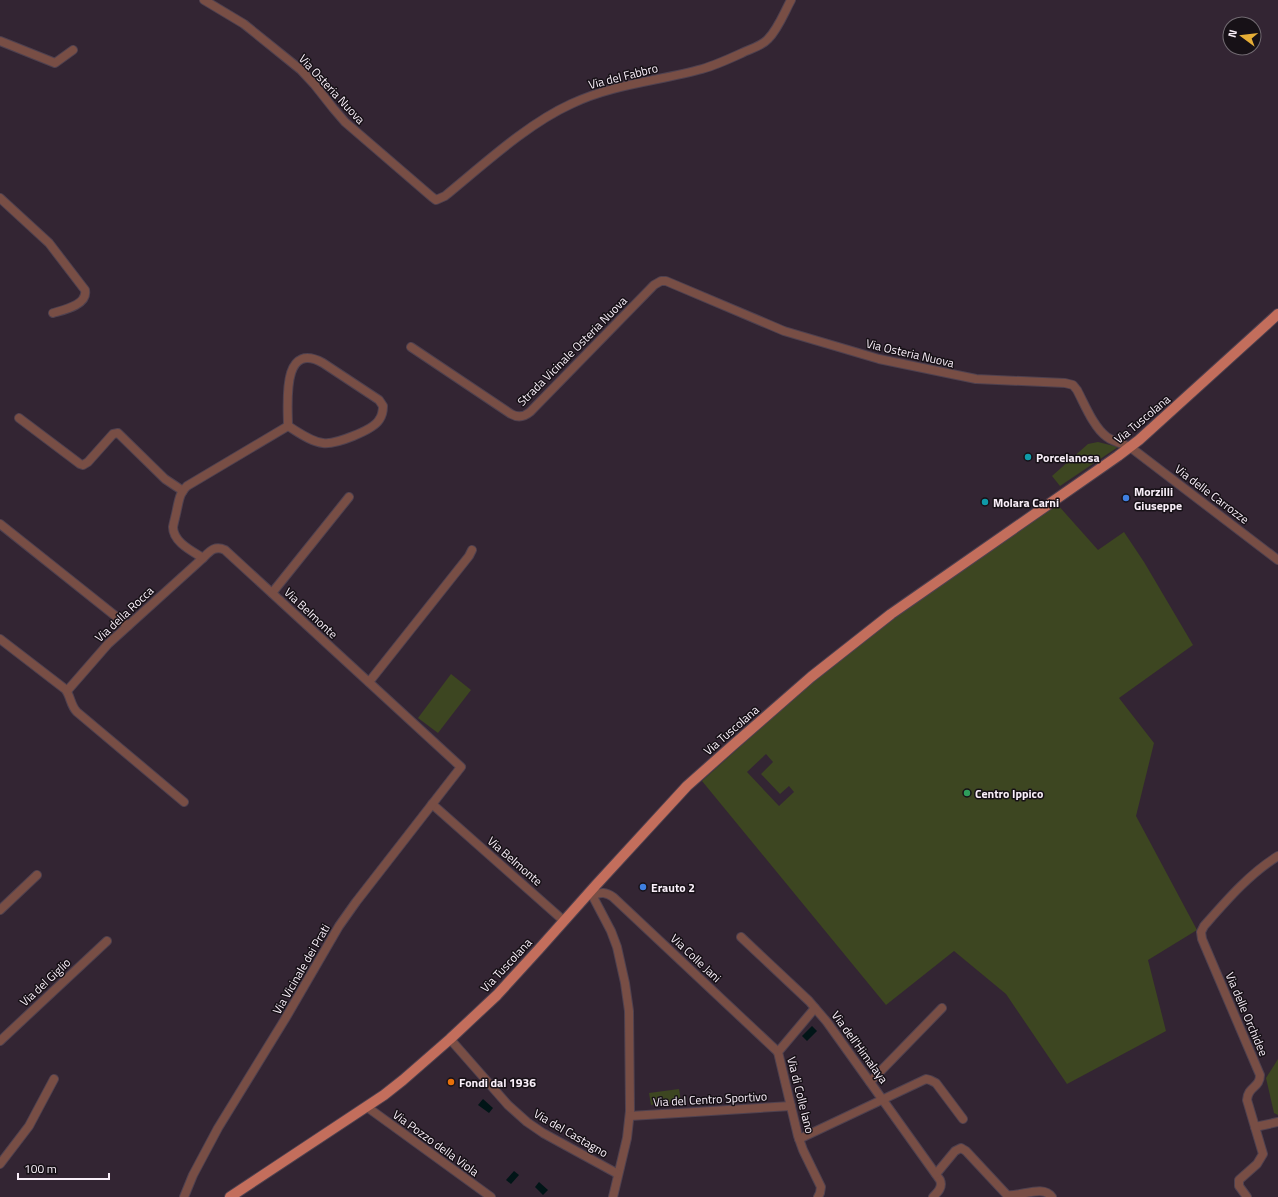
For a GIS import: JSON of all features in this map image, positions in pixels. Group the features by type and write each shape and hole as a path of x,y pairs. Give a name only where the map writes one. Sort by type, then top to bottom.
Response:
{"main road":[{"name":"Via Tuscolana","path":"230,1197 367,1107 400,1083 450,1039 497,995 564,921 592,893 687,786 811,678 892,614 1130,447 1168,415 1278,314"}],"street":[{"name":"Via Osteria Nuova","path":"204,0 244,24 279,51 312,81 348,125 432,197 438,199"},
{"name":"Via del Fabbro","path":"438,199 443,197 524,133 568,105 593,94 611,89 710,66 762,44 772,35 791,0"},
{"path":"0,42 55,63 74,50"},
{"path":"0,198 49,242 86,290 84,299 73,307 53,313"},
{"name":"Via Osteria Nuova","path":"666,281 784,331 879,359 976,379 1070,384 1076,389 1097,426 1105,435 1130,447"},
{"name":"Strada Vicinale Osteria Nuova","path":"411,347 509,414 517,417 522,416 530,412 654,285 666,281"},
{"path":"304,359 313,359 320,362 379,400 383,406 381,416 376,424 351,437 333,443 325,444 317,442 288,426 288,384 290,374 296,364 304,359"},
{"path":"19,418 83,465 88,462 113,434 118,433 166,479 182,491"},
{"path":"203,558 180,542 175,535 173,527 182,491 187,486 288,426"},
{"name":"Via delle Carrozze","path":"1130,447 1278,560"},
{"path":"272,593 349,497"},
{"path":"0,524 128,626"},
{"name":"Via Belmonte","path":"203,558 213,548 223,548 461,767"},
{"path":"369,682 469,556 472,550"},
{"name":"Via della Rocca","path":"67,691 106,646 203,558"},
{"path":"0,638 67,691 71,704 77,712 184,802"},
{"name":"Via Vicinale dei Prati","path":"184,1197 193,1175 218,1128 285,1019 335,932 354,905 461,767"},
{"name":"Via Belmonte","path":"432,804 564,921"},
{"name":"Via delle Orchidee","path":"1247,1197 1239,1186 1239,1180 1257,1164 1263,1154 1247,1098 1249,1091 1260,1081 1260,1075 1202,939 1201,932 1204,926 1239,888 1260,868 1278,856"},
{"path":"0,910 37,875"},
{"path":"592,893 616,943 626,988 629,1023 630,1116 613,1197"},
{"name":"Via Colle Jani","path":"592,893 603,893 613,897 778,1052"},
{"name":"Via dell'Himalaya","path":"741,937 816,1008 941,1181 941,1186 933,1197"},
{"name":"Via del Giglio","path":"0,1041 107,941"},
{"name":"Via di Colle Iano","path":"816,1008 778,1052 799,1139 821,1187 818,1197"},
{"path":"870,1082 942,1008"},
{"name":"Via del Castagno","path":"450,1039 508,1105 527,1122 543,1133 618,1174"},
{"path":"0,1164 26,1129 54,1079"},
{"path":"799,1139 921,1081 930,1080 937,1084 963,1119"},
{"name":"Via del Centro Sportivo","path":"630,1116 791,1106"},
{"name":"Via Pozzo della Viola","path":"367,1107 491,1197"},
{"path":"1255,1127 1278,1122"},
{"path":"936,1174 955,1151 961,1148 966,1151 1007,1195 1015,1197 1043,1191 1052,1197"}],"green space":[{"path":"1098,442 1118,447 1060,486 1052,476 1088,444"},
{"name":"Centro Ippico","path":"1057,504 1098,550 1124,532 1144,562 1193,645 1119,698 1154,743 1136,816 1197,930 1148,960 1166,1031 1067,1084 1006,994 954,951 886,1005 702,781 812,682 892,620","holes":["766,754 773,762 761,774 780,794 789,786 794,792 779,806 747,772"]},
{"path":"451,674 471,690 438,733 418,718"},
{"path":"1278,1059 1278,1115 1274,1113 1266,1078"},
{"path":"679,1089 681,1101 651,1105 649,1093"}],"shaded area":[{"path":"812,1026 817,1031 807,1041 802,1036"},
{"path":"483,1099 493,1108 489,1113 478,1105"},
{"path":"514,1171 519,1175 511,1184 506,1180"},
{"path":"539,1182 548,1190 543,1195 535,1187"}],"place":[{"name":"Porcelanosa","path":"1028,457"},
{"name":"Morzilli Giuseppe","path":"1126,498"},
{"name":"Molara Carni","path":"985,502"},
{"name":"Centro Ippico","path":"967,793"},
{"name":"Erauto 2","path":"643,887"},
{"name":"Fondi dal 1936","path":"451,1082"}]}
